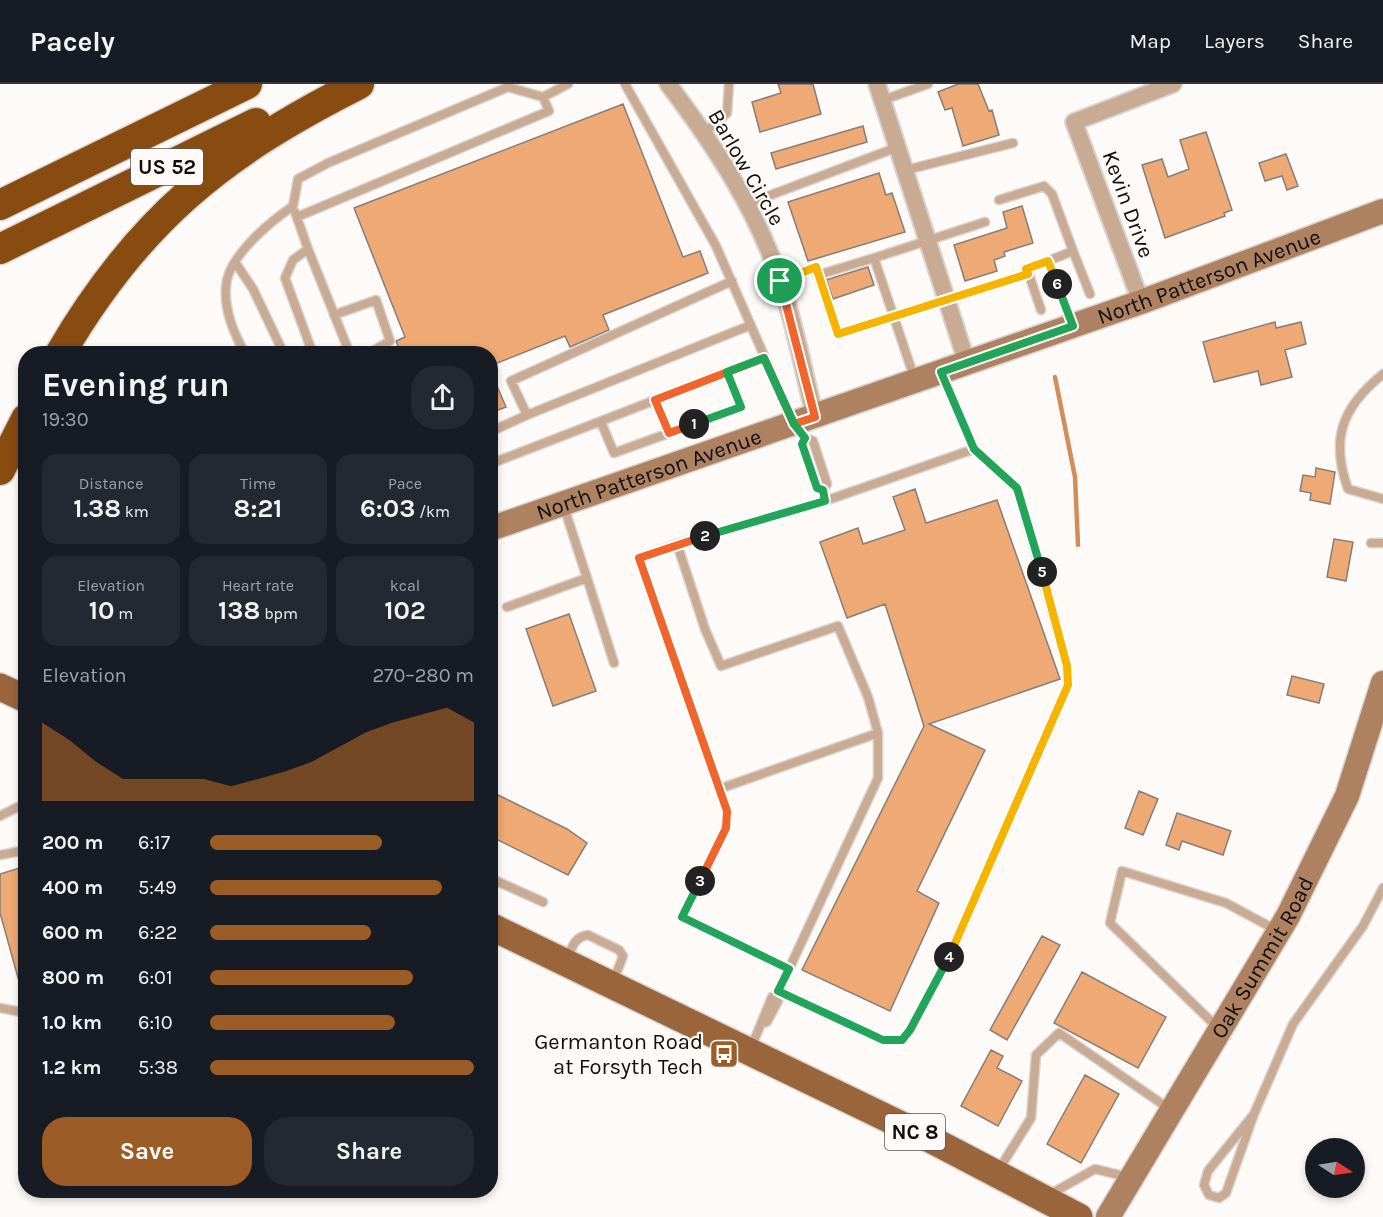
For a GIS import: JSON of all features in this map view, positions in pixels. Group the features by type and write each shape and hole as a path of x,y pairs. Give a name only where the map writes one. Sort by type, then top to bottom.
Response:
{"highway":[{"name":"US 52","path":"0,205 247,84"},
{"name":"US 52","path":"0,249 334,84"},
{"path":"65,346 83,315 121,263 146,234 198,184 256,141 359,84"},
{"path":"0,190 125,144"},
{"path":"0,470 18,435"}],"main road":[{"name":"North Patterson Avenue","path":"498,525 804,426 916,381 1141,302 1383,210"},
{"name":"Oak Summit Road","path":"1108,1217 1278,932 1347,796 1383,683"},
{"name":"NC 8","path":"498,930 749,1051 1079,1217"}],"street":[{"name":"Barlow Circle","path":"668,84 704,133 747,204 780,281 804,426"},
{"path":"877,84 966,363"},
{"name":"Kevin Drive","path":"1141,302 1074,122 1173,84"}],"lane":[{"path":"347,346 293,206 298,179 328,163 508,87 543,97 568,84"},
{"path":"625,84 716,246 764,358 804,426 802,444 817,488 823,490 825,501"},
{"path":"704,133 727,113 729,84"},
{"path":"883,100 928,84"},
{"path":"297,216 549,111 543,97"},
{"path":"906,170 1013,142"},
{"path":"747,204 898,147"},
{"path":"999,200 1044,186 1053,194 1090,294"},
{"path":"242,346 228,314 225,285 235,262 258,234 293,206"},
{"path":"818,275 985,222"},
{"path":"308,249 293,260 285,278 310,346"},
{"path":"1041,310 1026,269 1073,251"},
{"path":"874,258 916,381"},
{"path":"1048,261 1073,326"},
{"path":"235,262 253,289 280,346"},
{"path":"780,281 816,267 838,334 1028,274"},
{"path":"527,415 511,381 732,281"},
{"path":"334,315 376,300 390,341 382,346"},
{"path":"498,428 751,325"},
{"path":"498,461 764,358"},
{"path":"601,422 614,453 741,407 727,372"},
{"path":"777,994 883,1040 902,1040 910,1030 949,959 1068,685 1067,666 1017,488 974,449 941,372"},
{"path":"1383,374 1366,387 1350,407 1340,438 1339,458 1348,489 1383,499"},
{"path":"655,400 669,433"},
{"path":"789,969 682,917 726,828 727,811 639,558 677,544 825,501 974,449"},
{"path":"563,503 614,663"},
{"path":"1371,543 1383,543"},
{"path":"677,544 705,629 721,666 838,626 867,697 878,733 878,778 777,994 778,1001 767,1022 762,1023 749,1051"},
{"path":"507,607 587,578"},
{"path":"719,789 878,733"},
{"path":"0,816 18,807"},
{"path":"0,855 18,852"},
{"path":"1220,1030 1110,923 1122,870 1226,903 1278,932"},
{"path":"498,882 543,902"},
{"path":"1254,1114 1208,1171 1204,1185 1209,1195 1219,1198 1226,1193 1254,1114 1293,1024 1363,926 1383,888"},
{"path":"0,1008 18,1011"},
{"path":"996,1174 1030,1118 1036,1055 1059,1033 1172,1110"},
{"path":"1043,1198 1095,1169 1132,1178"}],"building":[{"path":"778,84 813,84 821,114 760,132 752,102 781,93"},
{"path":"958,84 978,84 989,111 992,110 999,135 963,146 952,108 945,110 938,92"},
{"path":"623,104 683,257 700,251 708,273 603,315 609,330 570,347 565,336 498,363 498,346 398,346 396,341 405,337 354,208"},
{"path":"863,126 867,142 776,169 771,153"},
{"path":"1206,132 1232,210 1224,213 1225,216 1165,238 1142,165 1162,159 1168,177 1189,169 1180,140"},
{"path":"1286,154 1298,186 1287,190 1282,176 1265,181 1259,163"},
{"path":"879,173 886,195 892,193 905,232 808,261 788,202"},
{"path":"1022,206 1033,243 1004,252 1005,256 994,260 997,271 965,281 954,245 1007,228 1003,212"},
{"path":"868,267 874,285 833,299 826,280"},
{"path":"1275,322 1276,328 1301,322 1306,344 1285,350 1292,377 1261,385 1258,371 1214,382 1203,342"},
{"path":"498,388 506,407 498,410"},
{"path":"1316,468 1335,472 1330,504 1310,500 1311,493 1300,491 1303,475 1315,477"},
{"path":"915,489 926,523 997,500 1060,679 929,724 985,750 917,891 939,903 890,1011 802,970 924,726 885,604 847,618 820,542 858,528 863,544 905,530 893,497"},
{"path":"1334,539 1353,542 1346,581 1327,577"},
{"path":"569,614 596,691 553,706 526,629"},
{"path":"1292,676 1324,684 1319,703 1287,695"},
{"path":"1139,791 1158,799 1143,835 1125,828"},
{"path":"498,795 567,829 587,843 568,875 498,840"},
{"path":"1177,813 1231,831 1223,855 1182,841 1179,850 1166,845"},
{"path":"18,868 18,978 0,913 0,874"},
{"path":"1042,936 1060,945 1007,1040 990,1030"},
{"path":"1082,972 1166,1017 1138,1068 1054,1023"},
{"path":"991,1050 1003,1056 997,1068 1022,1081 998,1126 961,1106"},
{"path":"1085,1075 1119,1094 1081,1163 1047,1144"}],"waterway":[{"path":"1055,377 1075,477 1078,545"}],"place":[{"name":"Germanton Road at Forsyth Tech","path":"724,1054"}],"route":[{"path":"780,281 815,417 794,424 764,358 727,372 655,400 669,433 741,407 727,372 764,358 794,424 805,438 802,444 817,488 823,490 825,501 677,544 639,558 727,811 726,828 682,917 789,969 778,991 883,1040 896,1042 902,1040 910,1030 949,959 1068,685 1067,666 1017,488 974,449 941,372 1073,326 1048,261 1026,269 1028,274 838,334 816,267 780,281"}]}
